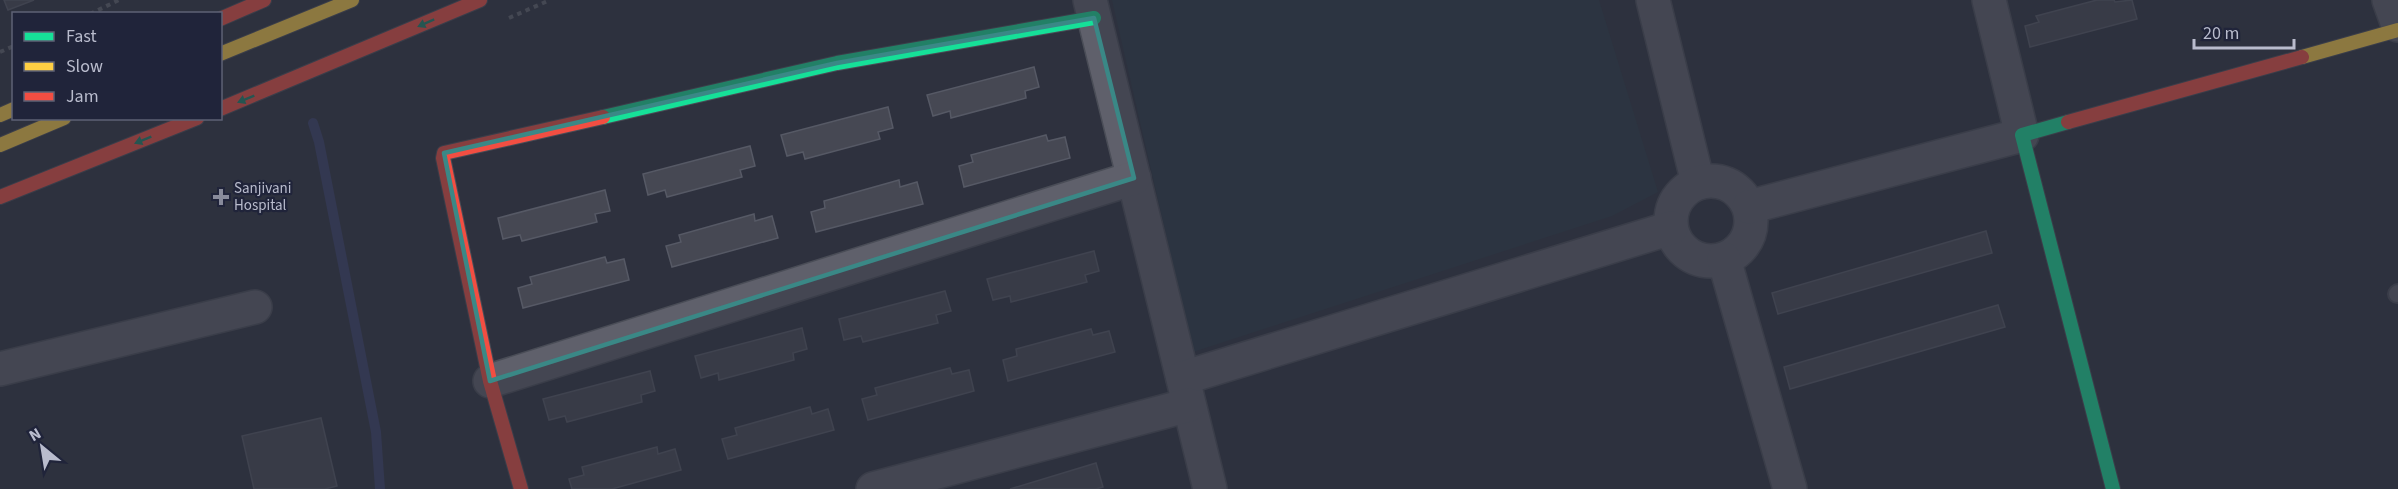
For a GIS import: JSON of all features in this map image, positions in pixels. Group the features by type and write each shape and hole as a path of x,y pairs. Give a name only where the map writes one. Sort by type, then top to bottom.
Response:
{"street":[{"path":"222,18 264,0"},
{"path":"222,53 352,0"},
{"path":"222,108 480,0"},
{"path":"1653,0 1698,183"},
{"path":"1989,0 2113,489"},
{"path":"2389,0 2398,25"},
{"path":"520,489 490,381 443,158 444,153 837,63 1092,9 1210,489"},
{"path":"1749,207 2022,135 2398,30"},
{"path":"0,145 59,120"},
{"path":"0,197 192,120"},
{"path":"490,381 1134,178"},
{"path":"1713,181 1726,184 1738,191 1749,207 1750,229 1746,242 1736,253 1710,262 1698,260 1686,254 1677,245 1671,228 1672,209 1687,189 1698,183 1713,181"},
{"path":"873,489 1186,391 1671,228"},
{"path":"1724,259 1790,489"},
{"path":"0,369 255,307"}],"path":[{"path":"94,12 119,0"}],"highlighted area":[{"path":"1094,18 1134,178 490,381 444,153 837,63"}],"shaded area":[{"path":"1112,0 1599,0 1658,192 1612,216 1193,352"}],"building":[{"path":"4,0 34,0 8,10"},
{"path":"2097,0 2114,0 2115,2 2132,0 2137,19 2030,47 2025,26 2039,22 2036,16"},
{"path":"1034,67 1039,87 1025,91 1026,98 951,118 950,111 933,116 927,95"},
{"path":"888,107 893,128 878,132 880,139 805,159 803,152 787,156 781,135"},
{"path":"1046,135 1048,141 1065,137 1070,158 964,187 959,166 973,162 971,155"},
{"path":"750,146 755,166 740,170 742,177 667,197 665,190 648,195 643,174"},
{"path":"899,180 900,187 917,182 923,204 816,232 811,212 825,208 824,201"},
{"path":"605,190 610,211 595,214 597,222 522,241 520,235 503,239 498,218"},
{"path":"754,214 755,221 772,216 778,238 672,267 666,246 681,242 679,235"},
{"path":"1986,231 1992,253 1778,314 1772,293"},
{"path":"1094,251 1099,271 1085,275 1087,282 1011,302 1010,296 993,300 987,279"},
{"path":"605,257 607,263 624,259 629,280 523,308 518,288 532,284 530,277"},
{"path":"945,291 951,311 936,315 938,323 863,342 861,336 844,340 839,319"},
{"path":"1998,305 2005,327 1790,389 1784,367"},
{"path":"802,328 807,349 793,353 794,360 719,380 718,373 701,378 695,356"},
{"path":"1091,329 1093,335 1109,331 1115,352 1008,381 1003,360 1017,356 1016,349"},
{"path":"950,368 952,374 969,370 974,391 868,420 862,399 877,395 875,388"},
{"path":"650,371 655,391 641,395 642,402 567,422 565,416 549,420 543,399"},
{"path":"810,407 812,414 828,409 834,430 728,459 722,439 737,435 735,428"},
{"path":"321,418 337,486 325,489 254,489 242,436"},
{"path":"657,447 658,454 675,449 681,470 612,489 572,489 569,479 584,475 582,467"},
{"path":"1096,463 1103,487 1096,489 1010,489"}],"waterway":[{"path":"313,123 319,142 376,432 380,489"}],"traffic: fast":[{"path":"603,117 837,63 1094,18"},
{"path":"2068,122 2022,135 2113,489"}],"traffic: slow":[{"path":"222,53 352,0"},
{"path":"2302,57 2398,30"},
{"path":"0,115 12,110"},
{"path":"0,145 59,120"}],"traffic: jam":[{"path":"222,18 264,0"},
{"path":"222,108 480,0"},
{"path":"2068,122 2302,57"},
{"path":"521,489 490,381 443,158 444,153 603,117"},
{"path":"0,197 192,120"}],"place":[{"name":"Sanjivani Hospital","path":"221,197"}]}
